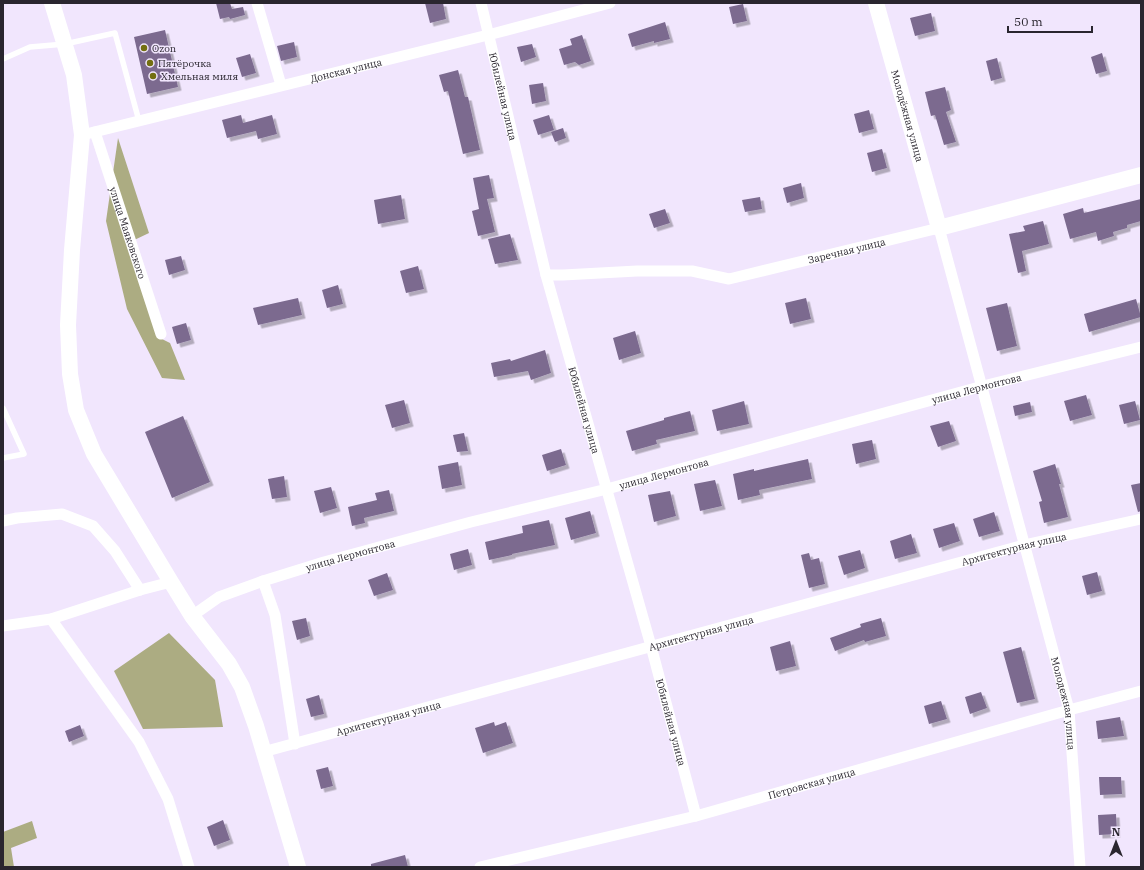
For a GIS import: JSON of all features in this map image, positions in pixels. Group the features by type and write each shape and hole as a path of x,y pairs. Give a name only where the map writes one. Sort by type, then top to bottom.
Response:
{"street":[{"path":"52,3 74,75 88,134 72,250 68,325 70,374 76,410 94,454 192,616 229,664 242,687 256,726 298,867"},
{"path":"257,3 281,85"},
{"name":"Юбилейная улица","path":"481,3 546,275 651,646 696,816"},
{"name":"Донская улица","path":"88,134 610,3"},
{"name":"Молодёжная улица","path":"876,3 939,228"},
{"name":"улица Маяковского","path":"88,134 161,334"},
{"name":"Заречная улица","path":"546,275 563,276 637,271 692,271 729,279 939,228 1141,175"},
{"name":"Молодежная улица","path":"939,228 983,386 1069,710 1080,867"},
{"name":"улица Лермонтова","path":"192,616 219,597 263,581 324,562 471,522 607,489 983,386 1141,347"},
{"path":"3,521 17,518 62,514 93,526 115,551 140,590"},
{"name":"Архитектурная улица","path":"263,752 1024,545 1141,519"},
{"path":"263,581 275,614 295,744"},
{"path":"3,626 50,619 140,590 171,582"},
{"path":"50,619 139,742 168,799 189,867"},
{"name":"Петровская улица","path":"480,867 502,864 696,816 1141,691"}],"lane":[{"path":"3,59 30,47 65,44 115,33 139,121"},
{"path":"3,408 24,454 3,458"}],"green space":[{"path":"118,138 149,233 128,243 158,337 170,343 185,380 162,378 127,309 106,221"},
{"path":"169,633 215,680 223,727 143,729 114,671"},
{"path":"32,821 37,838 11,848 14,867 3,867 3,832"}],"building":[{"path":"216,3 230,3 232,9 243,7 245,15 230,19 229,17 220,19"},
{"path":"425,3 443,3 446,19 430,23"},
{"path":"743,4 747,21 733,24 729,7"},
{"path":"931,13 935,31 915,36 910,18"},
{"path":"665,22 670,39 654,43 654,41 632,47 628,34"},
{"path":"165,30 178,87 147,94 134,37"},
{"path":"582,35 591,61 579,65 575,62 564,65 559,49 572,45 570,39"},
{"path":"294,42 297,57 281,61 277,46"},
{"path":"532,44 536,57 521,62 517,47"},
{"path":"1102,53 1107,71 1096,74 1091,57"},
{"path":"250,54 256,73 242,77 236,58"},
{"path":"997,58 1002,78 991,81 986,61"},
{"path":"458,70 465,97 468,97 480,150 463,154 448,91 444,92 439,75"},
{"path":"543,83 546,101 532,104 529,85"},
{"path":"945,87 951,110 946,112 956,142 944,145 935,115 931,116 925,92"},
{"path":"869,110 874,129 859,133 854,114"},
{"path":"241,115 243,123 272,115 277,134 258,139 256,131 227,138 222,120"},
{"path":"549,115 554,130 538,135 533,120"},
{"path":"563,128 566,138 555,142 551,132"},
{"path":"882,149 887,168 872,172 867,153"},
{"path":"489,175 494,198 487,199 495,232 478,236 472,211 479,209 473,178"},
{"path":"801,183 804,198 787,203 783,188"},
{"path":"401,195 405,219 378,224 374,200"},
{"path":"760,197 762,209 745,212 742,200"},
{"path":"1141,199 1141,221 1127,225 1127,228 1113,232 1114,236 1098,241 1096,232 1070,239 1063,214 1083,208 1084,213"},
{"path":"665,209 670,223 654,228 649,214"},
{"path":"1043,221 1049,244 1022,251 1026,271 1018,273 1009,234 1025,231 1023,226"},
{"path":"510,234 518,260 495,264 488,239"},
{"path":"181,256 185,270 169,275 165,260"},
{"path":"418,266 424,289 406,293 400,271"},
{"path":"338,285 343,304 327,308 322,290"},
{"path":"298,298 302,315 258,325 253,308"},
{"path":"806,298 811,319 790,324 785,303"},
{"path":"1136,299 1141,317 1089,332 1084,314"},
{"path":"1007,303 1017,346 997,351 986,308"},
{"path":"186,323 191,340 177,344 172,327"},
{"path":"635,331 641,353 619,360 613,338"},
{"path":"545,350 551,373 531,380 528,371 494,377 491,363 510,359 511,361"},
{"path":"1086,395 1092,415 1070,421 1064,401"},
{"path":"404,400 410,423 392,428 385,405"},
{"path":"744,401 749,424 717,431 712,410"},
{"path":"1135,401 1140,420 1124,424 1119,405"},
{"path":"1030,402 1032,412 1015,416 1013,406"},
{"path":"690,411 695,431 656,440 657,444 632,451 626,431"},
{"path":"183,416 210,482 172,498 145,432"},
{"path":"949,421 956,441 938,447 930,426"},
{"path":"464,433 468,451 457,452 453,435"},
{"path":"872,440 876,459 856,464 852,444"},
{"path":"561,449 566,465 547,471 542,455"},
{"path":"808,459 812,479 759,490 760,495 738,500 733,474"},
{"path":"458,462 462,485 442,489 438,466"},
{"path":"1055,464 1068,517 1044,523 1039,502 1042,501 1033,471"},
{"path":"284,476 287,497 272,499 268,479"},
{"path":"715,480 722,506 700,511 694,484"},
{"path":"1141,483 1141,511 1138,512 1131,485"},
{"path":"331,487 337,508 320,513 314,491"},
{"path":"389,490 394,511 364,518 365,523 352,526 348,507 377,500 375,493"},
{"path":"670,491 676,516 654,522 648,495"},
{"path":"590,511 596,533 571,540 565,518"},
{"path":"994,512 1000,531 979,537 973,519"},
{"path":"549,520 555,545 489,560 485,542 523,533 522,526"},
{"path":"954,523 960,541 939,548 933,529"},
{"path":"911,534 917,553 895,559 890,541"},
{"path":"468,549 472,565 454,570 450,554"},
{"path":"860,550 865,568 844,575 838,556"},
{"path":"809,553 811,560 819,558 825,584 809,588 801,555"},
{"path":"1097,572 1102,591 1087,595 1082,576"},
{"path":"387,573 393,590 374,596 368,580"},
{"path":"306,618 310,636 297,640 292,621"},
{"path":"881,618 886,636 865,642 864,640 835,651 830,638 861,627 860,624"},
{"path":"790,641 796,666 776,671 770,647"},
{"path":"1021,647 1035,699 1017,703 1003,652"},
{"path":"981,692 987,708 970,714 965,697"},
{"path":"319,695 324,714 311,717 306,699"},
{"path":"941,701 947,719 929,724 924,706"},
{"path":"1120,717 1124,736 1098,739 1096,721"},
{"path":"494,722 495,726 506,722 513,743 483,753 475,728"},
{"path":"80,725 84,736 69,742 65,731"},
{"path":"328,767 333,786 321,789 316,770"},
{"path":"1099,777 1121,777 1122,794 1100,795"},
{"path":"1116,814 1117,834 1099,835 1098,815"},
{"path":"223,820 230,840 214,846 207,827"},
{"path":"405,855 408,867 371,867 371,864"}],"place":[{"name":"Ozon","path":"144,48"},
{"name":"Пятёрочка","path":"150,63"},
{"name":"Хмельная миля","path":"153,76"}]}
